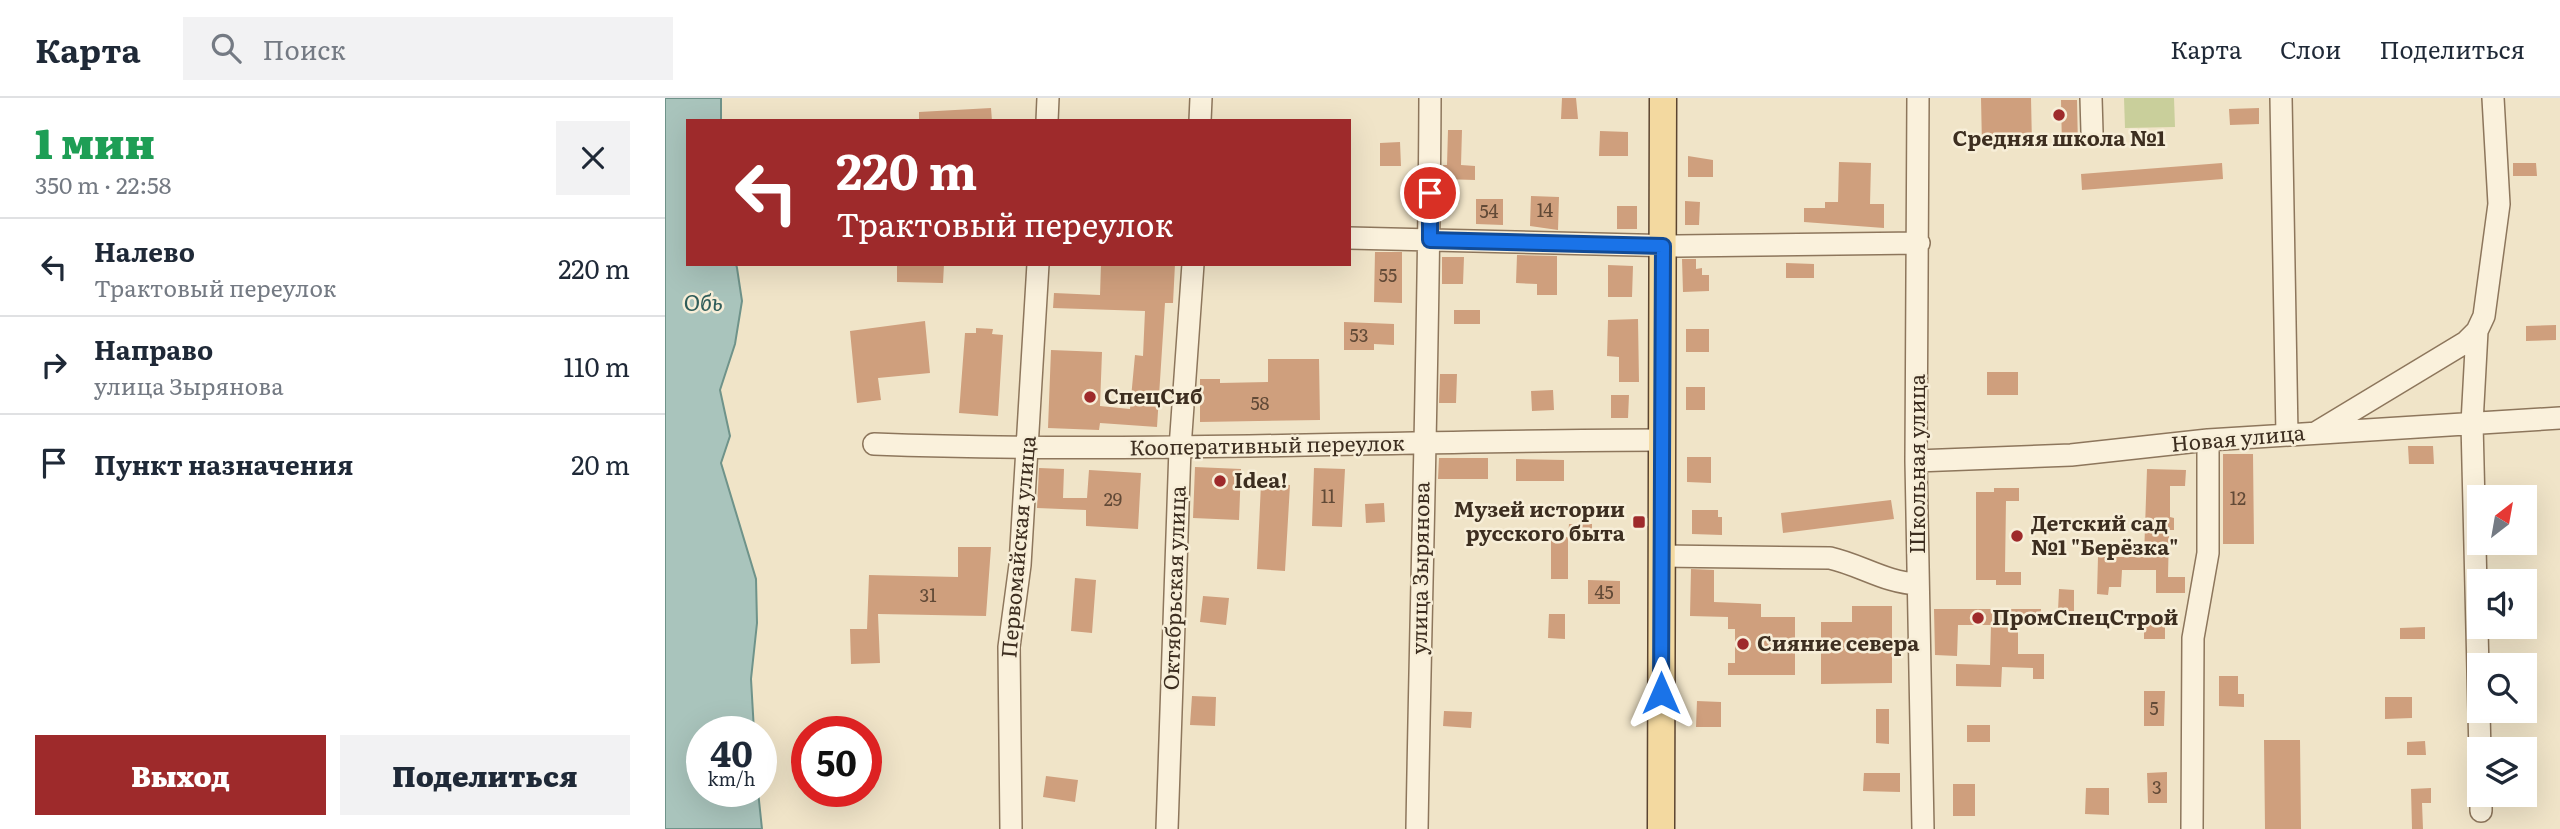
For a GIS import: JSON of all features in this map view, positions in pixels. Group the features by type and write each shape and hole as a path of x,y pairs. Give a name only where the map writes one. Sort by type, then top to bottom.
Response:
{"main road":[{"path":"1661,829 1663,98"}],"street":[{"path":"1047,119 1048,98"},
{"path":"1200,119 1201,98"},
{"name":"улица Зырянова","path":"1417,829 1430,240 1430,98"},
{"name":"Школьная улица","path":"1918,98 1916,461 1923,829"},
{"path":"2091,98 2092,132"},
{"path":"2281,98 2287,435"},
{"path":"2315,433 2466,342 2477,331 2484,316 2499,204 2493,98"},
{"path":"1351,238 1663,246 1919,243"},
{"name":"Первомайская улица","path":"1011,829 1009,647 1020,565 1038,266"},
{"name":"Октябрьская улица","path":"1167,829 1180,449 1193,266"},
{"path":"2477,331 2472,423 2480,737"},
{"name":"Новая улица","path":"1916,461 2071,455 2208,440 2560,418"},
{"name":"Кооперативный переулок","path":"874,444 1028,449 1180,449 1661,440"},
{"path":"2192,829 2193,638 2208,553 2208,440"},
{"path":"1660,556 1830,558 1851,563 1897,584 1918,584"}],"green space":[{"path":"2124,98 2174,98 2175,127 2125,128"}],"water":[{"name":"Обь","path":"665,98 721,98 721,119 686,119 686,266 737,268 742,301 735,344 720,390 730,436 721,463 756,579 757,623 751,679 753,716 686,716 686,807 760,807 762,829 665,829"}],"building":[{"path":"1562,98 1576,98 1578,119 1561,119"},
{"path":"1981,98 2031,98 2032,145 1982,146"},
{"path":"2061,100 2077,100 2078,147 2062,148"},
{"path":"991,108 992,119 919,119 919,112"},
{"path":"2259,108 2259,124 2230,125 2229,109"},
{"path":"1448,130 1462,130 1461,165 1475,166 1475,180 1443,179 1443,165 1447,165"},
{"path":"1600,131 1628,132 1628,156 1599,156"},
{"path":"1400,142 1401,166 1380,166 1380,143"},
{"path":"1688,156 1713,160 1713,177 1688,177"},
{"path":"1839,162 1871,163 1870,204 1884,204 1884,228 1804,222 1804,208 1825,208 1825,202 1838,202"},
{"path":"2222,163 2223,179 2082,190 2081,174"},
{"path":"2513,163 2536,163 2537,176 2513,176"},
{"path":"1531,196 1559,197 1558,230 1530,226"},
{"path":"1476,199 1503,199 1503,225 1476,224"},
{"path":"1685,201 1700,202 1699,225 1685,225"},
{"path":"1617,206 1637,206 1637,229 1617,229"},
{"path":"1375,252 1402,252 1402,303 1374,302"},
{"path":"1517,255 1557,256 1557,295 1537,295 1537,284 1516,283"},
{"path":"1442,257 1464,257 1463,284 1442,284"},
{"path":"1682,259 1696,259 1696,269 1702,268 1702,275 1709,275 1709,291 1683,292"},
{"path":"1786,263 1814,264 1814,278 1786,278"},
{"path":"1608,265 1633,266 1632,297 1608,297"},
{"path":"897,266 944,266 943,283 897,282"},
{"path":"1101,266 1175,266 1173,303 1165,303 1157,427 1100,423 1099,430 1048,428 1051,350 1102,352 1100,406 1130,409 1135,355 1143,356 1145,311 1053,308 1054,293 1100,295"},
{"path":"1454,310 1480,310 1480,324 1454,324"},
{"path":"1638,319 1639,382 1619,382 1619,357 1607,356 1608,320"},
{"path":"925,321 930,373 878,378 881,400 857,403 850,331"},
{"path":"1344,322 1394,324 1394,345 1374,344 1374,350 1344,350"},
{"path":"2556,325 2556,340 2526,341 2526,326"},
{"path":"976,328 993,329 992,334 1003,335 998,416 959,413 965,333 976,333"},
{"path":"1686,329 1709,329 1709,352 1686,352"},
{"path":"1268,359 1319,359 1320,420 1200,422 1200,379 1220,379 1220,383 1268,382"},
{"path":"1987,372 2018,372 2018,395 1987,395"},
{"path":"1440,374 1457,374 1456,403 1439,403"},
{"path":"1686,387 1705,387 1705,410 1686,410"},
{"path":"1553,390 1554,410 1532,411 1531,391"},
{"path":"1611,395 1629,395 1628,418 1611,418"},
{"path":"2408,446 2433,446 2434,464 2409,464"},
{"path":"2223,454 2253,454 2254,544 2223,544"},
{"path":"1687,457 1711,457 1711,483 1687,482"},
{"path":"1439,458 1488,458 1488,479 1438,479"},
{"path":"1516,459 1564,460 1564,481 1516,481"},
{"path":"1195,467 1241,469 1239,520 1193,518"},
{"path":"1039,468 1064,469 1063,498 1087,498 1089,470 1141,473 1138,529 1086,526 1086,510 1037,508"},
{"path":"1314,468 1345,469 1342,527 1312,526"},
{"path":"2147,469 2186,470 2185,486 2170,486 2170,517 2174,518 2174,530 2169,530 2168,577 2185,577 2185,593 2156,593 2156,570 2122,570 2121,587 2109,587 2108,595 2097,594 2098,557 2144,557"},
{"path":"1261,484 1290,485 1285,571 1257,569"},
{"path":"1994,488 2019,488 2019,501 2006,501 2005,572 2021,572 2021,585 1996,585 1996,580 1976,580 1976,492 1994,492"},
{"path":"1891,500 1894,519 1783,533 1781,513"},
{"path":"1384,503 1385,522 1366,523 1365,504"},
{"path":"1692,510 1718,510 1718,517 1722,517 1722,535 1692,534"},
{"path":"1569,524 1592,524 1592,536 1568,536"},
{"path":"1551,537 1568,537 1568,579 1551,579"},
{"path":"958,547 991,547 986,616 878,614 880,663 851,664 850,629 867,629 869,575 958,577"},
{"path":"1691,569 1714,570 1714,602 1761,604 1761,617 1795,617 1795,675 1728,675 1728,663 1735,663 1735,629 1728,629 1728,617 1690,616"},
{"path":"1075,578 1096,580 1092,633 1071,631"},
{"path":"1588,580 1620,581 1620,604 1588,604"},
{"path":"2059,589 2074,590 2074,611 2058,611"},
{"path":"1203,596 1229,598 1226,625 1200,622"},
{"path":"1852,606 1892,606 1892,683 1821,684 1821,622 1852,622"},
{"path":"1934,609 2041,609 2040,622 2018,622 2018,654 2044,654 2044,679 2033,679 2033,668 2002,667 2001,687 1956,686 1956,664 1990,665 1991,625 1958,625 1957,656 1935,655"},
{"path":"1549,614 1565,614 1565,639 1548,638"},
{"path":"2144,621 2165,621 2165,639 2144,639"},
{"path":"2425,627 2425,639 2400,639 2400,628"},
{"path":"2219,676 2238,676 2238,694 2244,694 2244,707 2219,706"},
{"path":"2144,691 2165,691 2164,726 2144,726"},
{"path":"1192,696 1216,697 1215,726 1190,725"},
{"path":"2385,697 2412,697 2412,718 2385,719"},
{"path":"1697,701 1721,702 1721,727 1696,727"},
{"path":"1876,709 1889,709 1889,744 1876,743"},
{"path":"1444,711 1472,712 1471,728 1443,726"},
{"path":"1967,725 1990,725 1990,742 1967,742"},
{"path":"2264,740 2300,740 2301,829 2265,829"},
{"path":"2425,741 2426,755 2407,755 2407,742"},
{"path":"2167,772 2167,803 2148,803 2147,773"},
{"path":"1864,773 1900,773 1900,792 1863,791"},
{"path":"1046,776 1078,780 1075,802 1043,797"},
{"path":"1953,784 1975,784 1975,816 1953,816"},
{"path":"2086,788 2109,788 2109,815 2085,814"},
{"path":"2431,788 2431,803 2422,803 2423,829 2412,829 2411,789"}],"place":[{"name":"Средняя школа №1","path":"2059,115"},
{"name":"СпецСиб","path":"1090,397"},
{"name":"Idea!","path":"1220,481"},
{"name":"Музей истории русского быта","path":"1639,522"},
{"name":"Детский сад №1 \"Берёзка\"","path":"2017,536"},
{"name":"ПромСпецСтрой","path":"1978,618"},
{"name":"Сияние севера","path":"1743,644"}],"route":[{"path":"1430,193 1430,240 1663,246 1661,693"}]}
